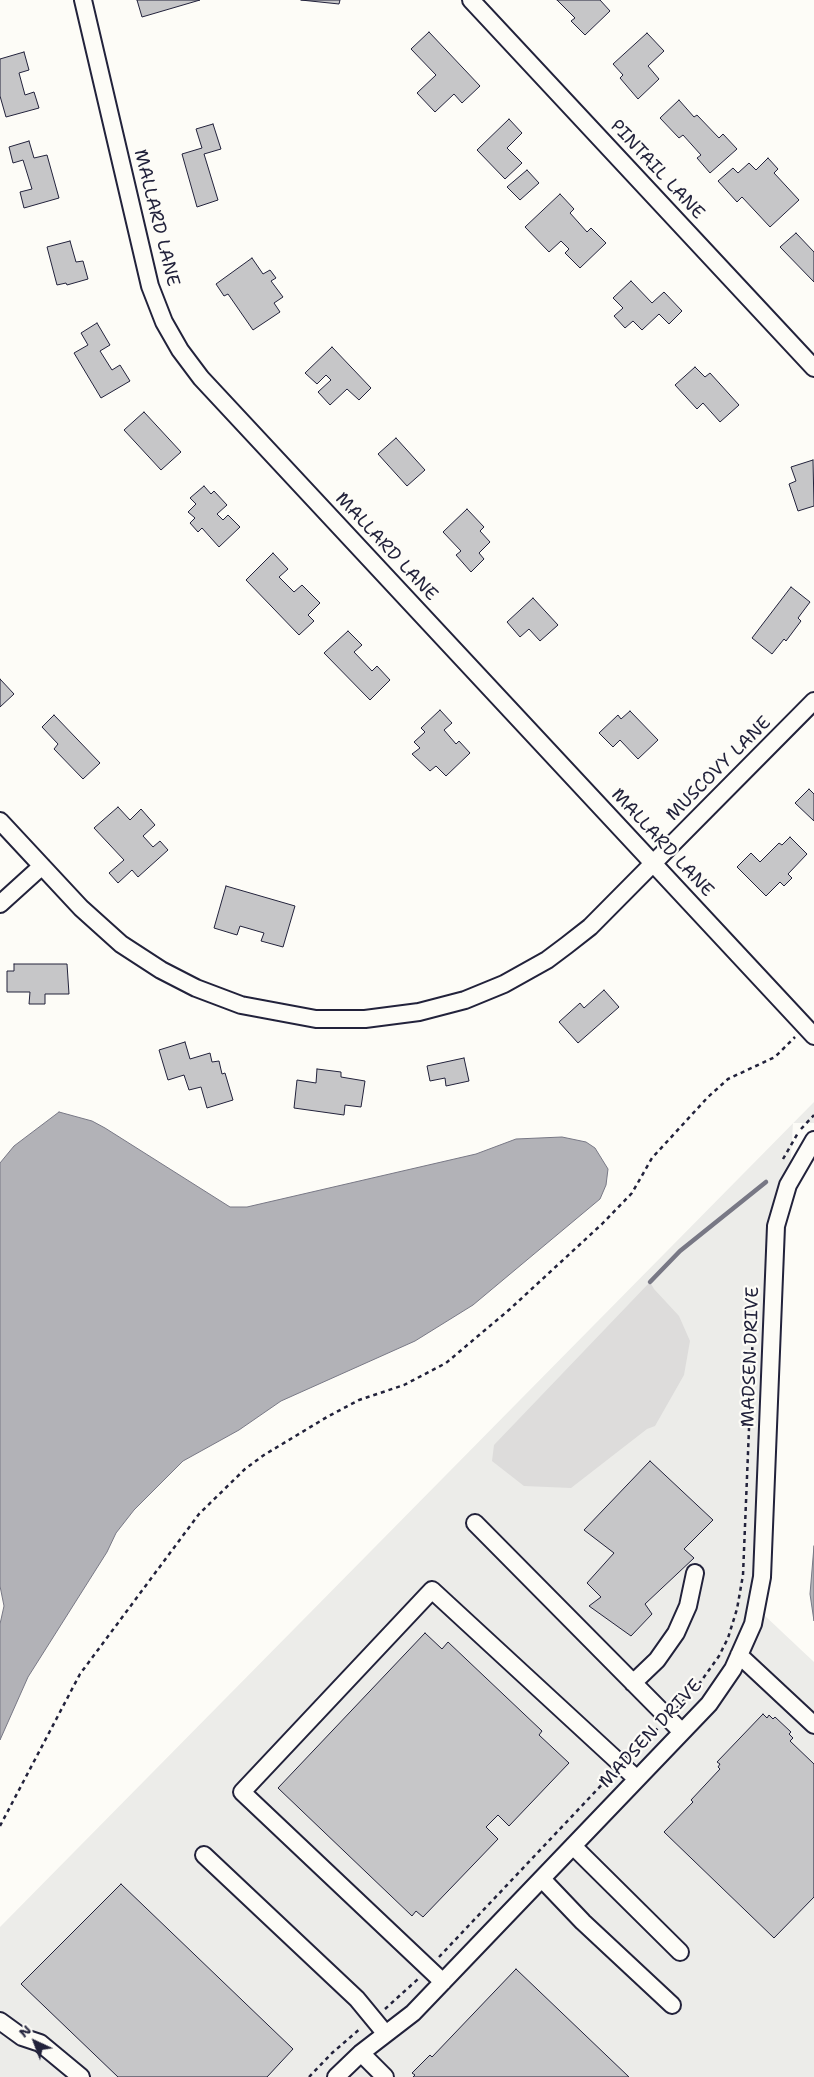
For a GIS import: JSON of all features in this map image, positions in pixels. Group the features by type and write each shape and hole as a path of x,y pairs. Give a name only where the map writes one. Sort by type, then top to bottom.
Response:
{"street":[{"name":"MALLARD LANE","path":"84,0 150,286 164,322 180,350 202,378 810,1031"},
{"name":"PINTAIL LANE","path":"472,0 814,368"},
{"name":"MUSCOVY LANE","path":"0,820 81,908 104,930 121,944 161,970 196,988 242,1004 311,1018 365,1019 419,1012 465,1000 504,984 546,960 590,927 814,701"},
{"path":"0,904 42,866"},
{"name":"MADSEN DRIVE","path":"336,2077 361,2053 413,2013 709,1704 734,1669 753,1624 762,1577 776,1226 788,1185 814,1140"},
{"path":"475,1524 682,1732"},
{"path":"633,1683 657,1660 676,1633 688,1606 694,1573"},
{"path":"442,1982 242,1792 432,1590 637,1779"},
{"path":"739,1655 814,1725"},
{"path":"573,1846 680,1952"},
{"path":"204,1855 357,1999 386,2033"},
{"path":"542,1879 583,1922 672,2005"},
{"path":"0,2021 22,2037 40,2043 80,2077"},
{"path":"361,2053 385,2077"}],"path":[{"path":"0,1826 80,1674 199,1514 244,1470 264,1455 359,1400 404,1384 446,1363 510,1309 602,1224 632,1193 652,1158 708,1097 728,1079 775,1057 810,1031"},
{"path":"780,1166 796,1136 814,1115"},
{"path":"309,2077 332,2053 405,1992 428,1969 668,1718 699,1684 719,1656 728,1638 737,1609 743,1575 753,1331 758,1317"}],"shaded area":[{"path":"814,1102 814,1123 793,1123"},
{"path":"59,1112 92,1121 105,1128 230,1207 247,1207 476,1154 516,1139 562,1137 586,1142 595,1148 608,1169 606,1185 600,1199 473,1305 415,1341 281,1401 239,1430 183,1461 134,1510 116,1533 107,1552 28,1677 0,1740 0,1624 4,1606 0,1586 0,1163 14,1146"},
{"path":"793,1123 763,1614 814,1662 814,2077 0,2077 0,1927"},
{"path":"650,1282 679,1316 690,1341 684,1375 655,1426 647,1429 571,1488 524,1486 492,1461 494,1445"},
{"path":"814,1546 814,1621 810,1594"}],"building":[{"path":"137,0 200,0 142,17"},
{"path":"301,0 340,0 339,4"},
{"path":"557,0 600,0 610,11 585,35 571,21 575,18"},
{"path":"429,32 480,86 462,103 454,94 435,112 417,93 436,75 411,49"},
{"path":"647,33 664,51 648,66 659,79 638,99 620,78 623,75 613,64"},
{"path":"24,52 29,70 19,73 25,95 34,92 39,108 6,117 0,96 0,59"},
{"path":"679,100 694,117 697,115 719,138 723,134 737,149 710,173 697,158 701,155 683,135 679,138 660,118"},
{"path":"509,119 522,133 507,148 522,163 505,179 477,150"},
{"path":"213,124 221,149 204,154 218,200 197,207 182,154 202,148 196,129"},
{"path":"29,141 34,158 47,155 59,198 24,208 20,192 32,189 23,160 13,163 9,147"},
{"path":"768,158 778,169 774,173 799,200 770,227 742,197 737,202 718,181 733,168 738,173 749,163 756,170"},
{"path":"527,170 539,183 520,200 507,187"},
{"path":"560,194 574,209 570,213 587,232 591,228 606,243 580,268 565,253 569,249 561,241 549,252 525,227"},
{"path":"796,233 814,252 814,282 780,247"},
{"path":"70,241 76,262 83,261 88,279 67,285 66,283 57,285 47,247"},
{"path":"252,258 263,274 270,270 276,278 271,281 283,297 274,303 280,312 253,330 228,294 224,296 216,284"},
{"path":"631,281 652,303 664,292 682,311 669,324 659,314 642,330 633,321 625,328 614,316 623,308 613,298"},
{"path":"97,323 110,345 100,351 112,370 120,365 130,381 101,398 74,353 88,345 81,333"},
{"path":"332,347 371,388 359,400 347,389 330,405 318,392 331,380 326,375 317,384 305,373"},
{"path":"695,367 705,377 710,373 739,405 720,422 703,403 697,409 675,385"},
{"path":"144,412 181,452 161,470 124,430"},
{"path":"396,438 425,470 407,486 378,454"},
{"path":"813,460 814,506 798,511 789,484 796,481 791,467"},
{"path":"204,486 211,494 214,491 227,505 217,514 223,520 228,515 240,527 219,547 202,528 198,532 190,523 195,518 188,512 196,504 190,498"},
{"path":"467,509 484,527 480,531 490,542 479,553 484,559 471,572 456,555 461,551 443,532"},
{"path":"273,553 288,569 279,577 294,592 302,585 320,603 308,615 314,621 299,635 246,580"},
{"path":"791,587 810,602 798,618 801,621 786,641 784,639 772,654 752,638"},
{"path":"533,598 558,625 540,641 529,629 520,637 507,622"},
{"path":"348,631 362,645 354,652 372,671 377,666 390,680 370,700 324,653"},
{"path":"0,679 14,694 0,707"},
{"path":"440,710 452,723 444,730 456,744 459,741 470,753 446,776 436,766 430,771 412,754 420,748 414,742 425,732 421,728"},
{"path":"630,711 658,740 638,759 620,740 613,747 599,733 618,715 621,719"},
{"path":"54,715 100,763 83,779 54,749 58,744 42,727"},
{"path":"809,789 814,794 814,821 795,803"},
{"path":"118,807 130,820 141,809 155,825 143,836 153,847 160,841 168,850 138,877 132,870 118,883 109,873 124,860 94,828"},
{"path":"790,837 807,854 788,874 792,878 784,886 780,882 766,896 737,867 751,853 760,862 779,843 782,845"},
{"path":"226,886 295,906 283,947 261,941 264,933 240,926 237,935 214,928"},
{"path":"14,964 67,964 69,994 45,994 45,1004 29,1004 30,992 7,992 7,971 14,971"},
{"path":"604,990 619,1007 578,1043 559,1022 580,1003 584,1008"},
{"path":"185,1042 190,1059 210,1053 212,1062 219,1061 222,1074 225,1073 233,1100 207,1108 201,1087 189,1090 184,1075 168,1080 159,1050"},
{"path":"464,1058 469,1081 446,1086 445,1078 430,1081 427,1066"},
{"path":"317,1069 341,1072 341,1077 365,1081 361,1107 345,1105 344,1115 294,1108 297,1080 316,1083"},
{"path":"650,1461 713,1520 684,1549 694,1558 645,1604 652,1614 631,1636 589,1606 601,1597 587,1583 614,1553 584,1530"},
{"path":"425,1633 442,1649 448,1642 542,1731 539,1735 569,1763 509,1826 498,1815 486,1827 498,1839 423,1917 416,1911 412,1916 278,1788"},
{"path":"763,1714 767,1718 769,1715 773,1719 775,1717 791,1732 789,1734 793,1738 790,1741 814,1764 814,1897 774,1938 664,1832 693,1802 691,1800 720,1769 718,1767 720,1764 717,1762"},
{"path":"121,1884 293,2049 267,2077 118,2077 21,1984"},
{"path":"516,1969 629,2077 413,2077 415,2075 412,2073 430,2055 432,2057"}],"waterway":[{"path":"650,1282 680,1251 766,1182"}]}
